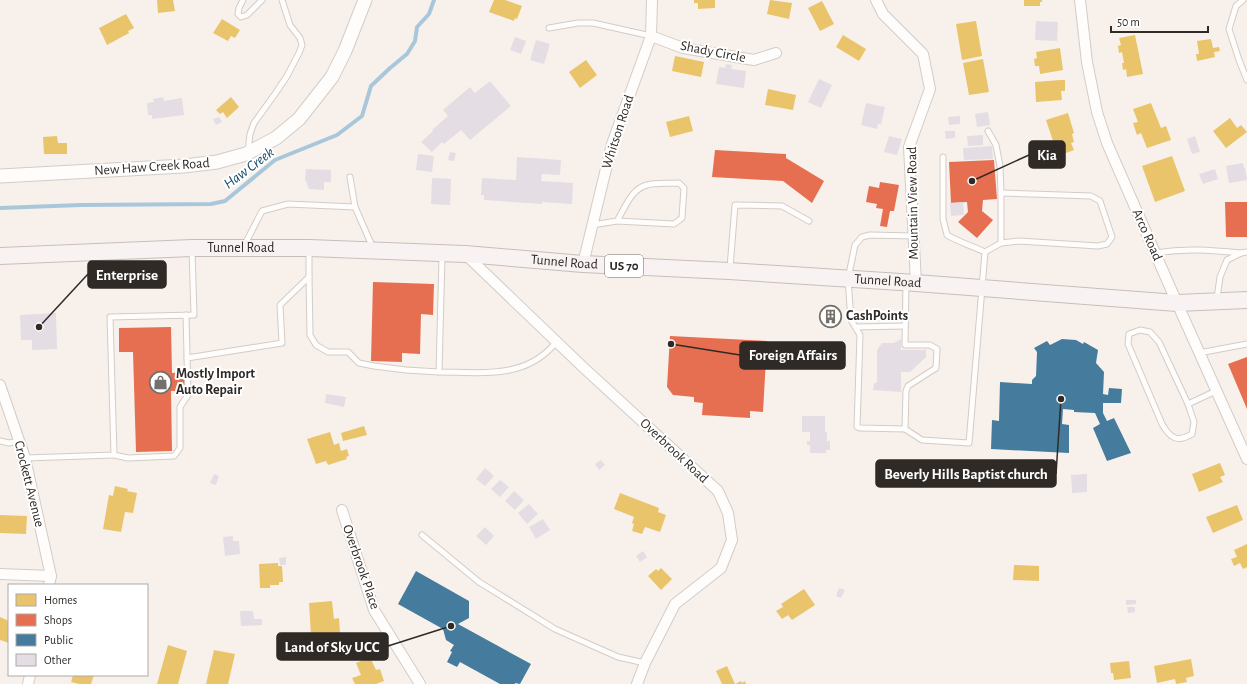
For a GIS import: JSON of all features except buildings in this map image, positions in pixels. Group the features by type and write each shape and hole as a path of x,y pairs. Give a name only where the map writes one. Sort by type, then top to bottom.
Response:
{"main road":[{"name":"Tunnel Road","path":"0,256 192,248 309,248 374,250 465,254 583,264 729,271 911,283 1177,303 1247,300"}],"street":[{"name":"New Haw Creek Road","path":"0,176 184,166 217,162 248,153 276,138 293,124 332,77 345,51 365,0"},
{"name":"Whitson Road","path":"583,264 612,144 651,36 652,0"},
{"name":"Mountain View Road","path":"876,0 883,14 923,54 930,89 909,147 913,236 911,283"},
{"name":"Arco Road","path":"1080,0 1087,62 1097,112 1107,143 1247,459"},
{"name":"Shady Circle","path":"651,36 683,48 754,60 776,53"},
{"name":"Overbrook Road","path":"465,254 718,491 728,513 732,540 721,568 675,604 645,663 637,684"},
{"name":"Crockett Avenue","path":"0,385 25,458 50,580"},
{"name":"Overbrook Place","path":"342,510 374,610 420,684"},
{"path":"0,574 50,580"}],"lane":[{"path":"243,0 238,14 241,17 247,15 262,0"},
{"path":"248,153 250,134 254,124 287,76 302,44 300,38 290,25 282,0"},
{"path":"1243,0 1236,6 1229,29 1238,60 1247,80"},
{"path":"549,28 578,23 593,23 651,36"},
{"path":"988,131 996,145 1000,166 1001,243"},
{"path":"942,157 942,219 947,235 959,242 985,252"},
{"path":"350,177 355,207 374,250"},
{"path":"592,225 617,221 674,224 682,218 684,188 679,183 647,185 632,195 617,221"},
{"path":"985,252 1001,243 1019,240 1098,246 1107,244 1112,237 1100,201 1091,196 1001,193"},
{"path":"243,248 262,211 288,204 355,207"},
{"path":"729,271 736,206 782,206 809,221"},
{"path":"913,236 870,234 862,237 855,245 848,279 852,320 860,335 857,427 860,428 905,429 922,440 969,443 985,252"},
{"path":"114,455 110,317 194,315 192,248"},
{"path":"309,248 310,335 316,345 328,352 348,352 359,363 406,370 439,372 500,372 515,369 535,362 557,341"},
{"path":"1155,253 1173,250 1206,249 1244,253"},
{"path":"439,372 442,253"},
{"path":"1217,301 1220,277 1227,260 1244,253"},
{"path":"187,358 282,343 280,305 309,277"},
{"path":"905,429 906,391 908,386 936,368 937,348 930,345 906,345 905,326 911,283"},
{"path":"25,458 114,455 128,458 174,456 180,448 180,407 188,395 186,315"},
{"path":"856,327 905,326"},
{"path":"1140,330 1150,332 1159,342 1188,404 1194,422 1192,434 1184,438 1176,438 1168,434 1162,424 1128,344 1129,334 1140,330"},
{"path":"1199,353 1247,344"},
{"path":"1188,404 1216,391"},
{"path":"0,441 8,443 19,441"},
{"path":"422,535 479,582 555,629 618,657 645,663"}],"waterway":[{"name":"Haw Creek","path":"0,208 81,205 211,204 225,201 275,160 337,135 362,116 371,86 407,54 415,41 417,27 429,14 434,0"}],"place":[{"name":"Kia","path":"972,181"},
{"name":"CashPoints","path":"831,316"},
{"name":"Enterprise","path":"39,327"},
{"name":"Foreign Affairs","path":"671,344"},
{"name":"Mostly Import Auto Repair","path":"160,382"},
{"name":"Beverly Hills Baptist church","path":"1061,399"},
{"name":"Land of Sky UCC","path":"451,626"}]}
